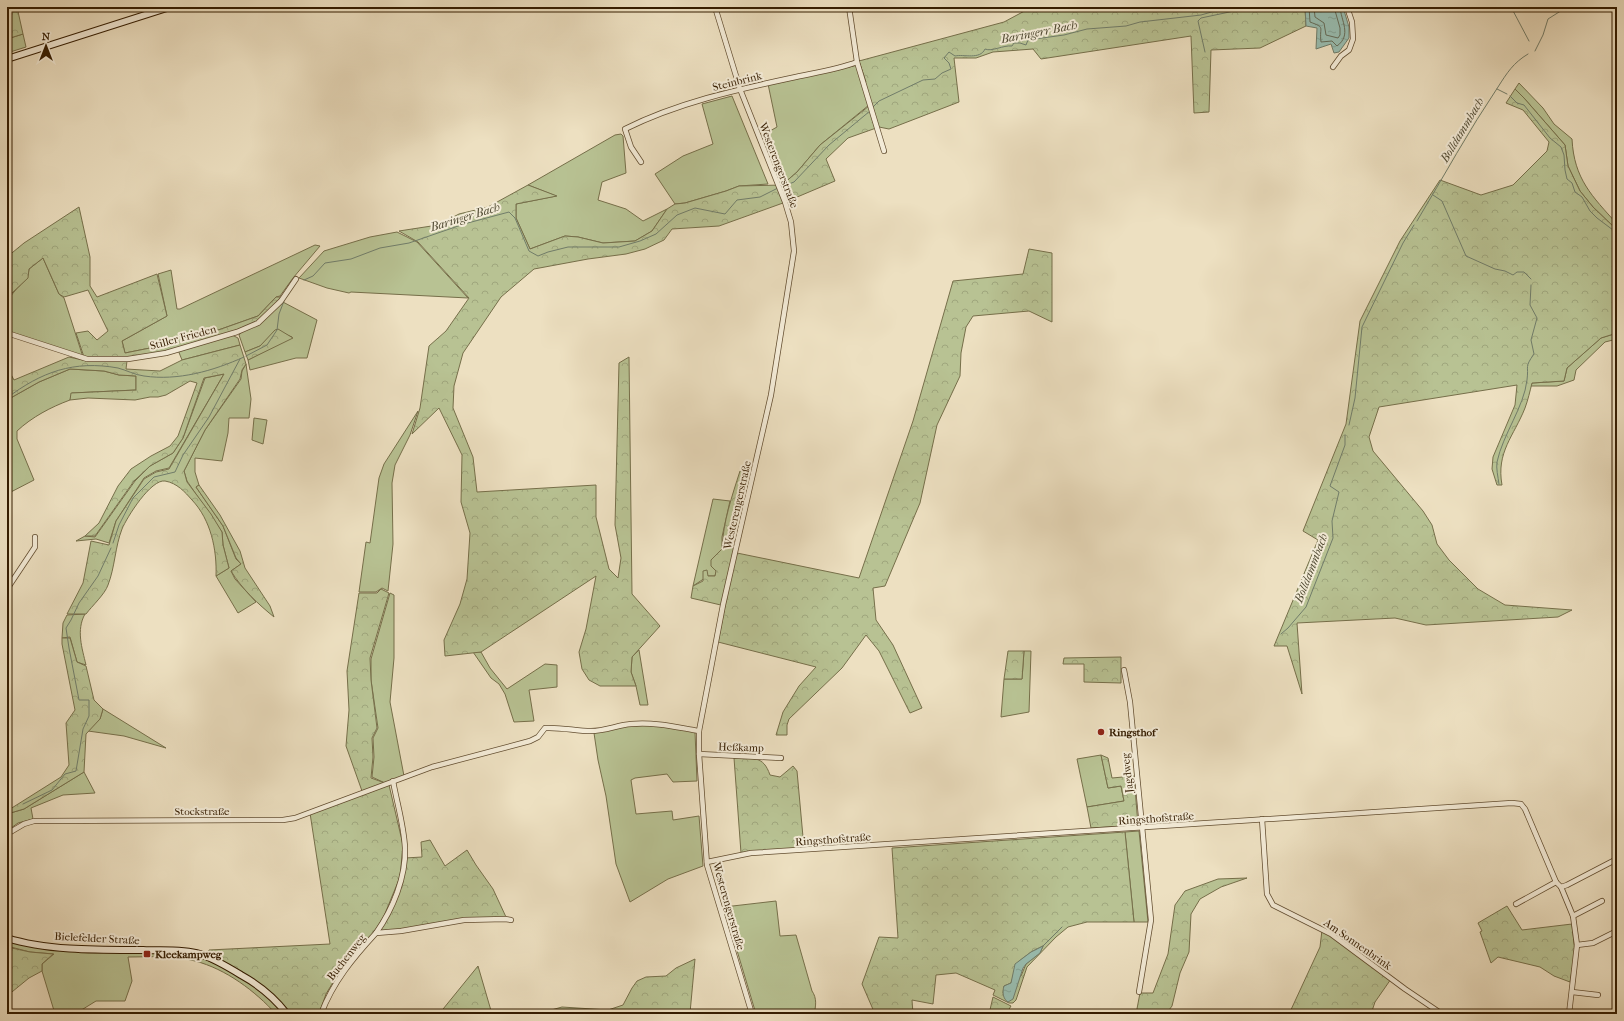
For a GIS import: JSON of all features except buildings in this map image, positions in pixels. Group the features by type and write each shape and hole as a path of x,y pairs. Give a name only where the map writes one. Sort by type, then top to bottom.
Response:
{"main road":[{"path":"7,60 170,7"},
{"name":"Bielefelder Straße","path":"7,938 32,944 61,947 179,951 200,954 222,964 262,988 276,1000 287,1014"}],"street":[{"name":"Westerengerstraße","path":"715,7 740,89 777,181 791,222 794,251 771,395 723,605 699,731 699,754 707,862 752,1014"},
{"path":"849,7 857,62 884,151"},
{"path":"1333,67 1341,56 1349,50 1352,39 1353,29 1347,7"},
{"name":"Steinbrink","path":"641,162 631,147 625,129 640,122 699,100 857,62"},
{"name":"Stiller Frieden","path":"7,333 87,359 128,359 166,353 237,332 258,323 280,301 296,279"},
{"path":"7,589 35,546 35,537"},
{"name":"Jagdweg","path":"1124,670 1130,704 1151,920 1139,992"},
{"name":"Stockstraße","path":"7,834 24,824 34,821 283,820 295,818 432,767 530,741 538,738 545,728 564,728 590,731 622,725 648,723 665,724 699,731"},
{"name":"Heßkamp","path":"699,754 781,758"},
{"name":"Buchenweg","path":"321,1014 328,995 343,972 376,933 387,916 402,878 404,866 404,845 393,781"},
{"name":"Ringsthofstraße","path":"707,862 751,853 1518,803 1525,808 1556,882 1561,887"},
{"name":"Am Sonnenbrink","path":"1262,819 1267,894 1273,905 1331,934 1442,1014"},
{"path":"1569,1014 1577,945 1573,916 1561,887 1617,859"},
{"path":"1516,904 1556,882"},
{"path":"1573,916 1602,901"},
{"name":"Buchenweg","path":"376,933 401,932 464,920 511,920"},
{"path":"1577,945 1593,943 1617,931"},
{"path":"1572,992 1598,995"}],"green space":[{"path":"7,7 17,7 23,34 7,39"},
{"path":"1032,7 1305,7 1306,26 1260,48 1211,50 1209,112 1194,113 1191,36 1041,59 1033,49 993,52 976,58 954,58 959,102 889,129 879,127 848,138 826,159 835,181 783,203 719,226 672,229 664,240 645,249 626,254 534,269 501,297 463,353 454,386 453,408 473,457 477,492 596,485 596,517 609,569 618,578 621,558 615,525 619,363 629,357 632,594 660,626 632,657 631,672 636,686 600,686 589,680 582,669 579,652 586,629 596,576 481,652 445,656 444,640 460,604 467,579 470,533 461,502 462,455 439,408 412,434 420,408 429,346 446,331 469,298 418,242 399,231 438,225 459,214 488,207 528,185 557,196 516,204 516,218 530,249 565,236 578,237 603,243 635,241 652,231 667,209 675,204 685,203 739,186 782,185 797,172 820,145 869,106 863,85 866,82 859,61 1004,22"},
{"path":"23,34 26,47 7,53 7,39"},
{"path":"858,65 869,105 820,145 797,172 782,185 761,136 777,127 768,84"},
{"path":"1519,83 1543,108 1554,124 1572,139 1573,153 1581,176 1592,195 1617,224 1617,230 1593,207 1580,191 1568,166 1565,145 1515,89"},
{"path":"1515,89 1565,145 1568,166 1580,191 1593,207 1617,230 1617,333 1601,338 1567,368 1564,381 1532,383 1525,408 1504,454 1501,473 1502,485 1497,485 1492,469 1493,457 1515,405 1517,385 1379,407 1369,437 1373,451 1423,511 1432,525 1437,544 1449,560 1478,589 1505,605 1572,610 1558,617 1426,625 1395,618 1297,623 1302,694 1287,646 1274,646 1318,540 1303,531 1346,424 1360,321 1400,241 1440,180 1481,195 1513,185 1547,151 1549,142 1523,110 1506,103"},
{"path":"732,96 768,184 739,186 685,203 675,204 655,174 683,156 713,144 702,104"},
{"path":"621,134 623,136 626,173 602,182 598,200 626,209 643,221 667,209 652,231 635,241 603,243 578,237 565,236 530,249 516,218 516,204 556,196 528,185 615,135"},
{"path":"79,207 90,257 90,286 97,297 157,274 167,316 122,341 125,353 190,340 258,316 276,297 281,297 258,322 234,331 159,353 126,358 84,357 76,333 88,331 97,340 108,331 88,290 64,297 59,294 43,258 29,269 28,278 12,293 7,289 7,257 24,243"},
{"path":"397,232 417,242 468,298 349,293 327,288 299,278 324,251 370,237"},
{"path":"315,245 320,246 280,296 276,297 258,316 190,340 125,353 122,341 167,316 158,274 171,270 177,309 180,309"},
{"path":"1029,249 1052,253 1052,322 1029,311 973,316 966,327 961,353 960,376 937,425 920,503 885,586 873,588 876,620 893,645 922,708 910,713 879,651 866,635 842,668 789,719 787,725 787,735 776,735 783,712 799,686 816,667 718,642 725,606 691,598 693,586 703,581 703,571 707,570 708,576 715,576 716,571 711,566 711,560 722,549 726,519 740,471 747,472 731,546 737,553 859,578 913,421 953,281 1023,274"},
{"path":"43,258 59,294 64,298 83,357 11,333 7,317 8,302 14,292 26,279 29,269"},
{"path":"281,301 317,320 307,358 296,358 250,370 248,360 292,337 276,330 260,346 245,352 239,335 244,330 267,318"},
{"path":"278,329 293,338 248,360 245,352 260,346 275,330"},
{"path":"1617,333 1617,339 1605,342 1576,370 1574,380 1557,386 1531,386 1532,383 1564,381 1567,368 1601,338"},
{"path":"232,335 238,338 240,345 182,360 178,350"},
{"path":"240,345 246,364 242,370 240,379 205,430 184,471 187,482 211,514 222,532 223,545 229,568 216,576 212,536 199,508 180,488 169,482 159,482 153,486 140,500 122,529 108,585 104,592 86,614 67,614 83,583 91,541 109,545 116,521 144,479 156,472 169,469 224,374 204,378 183,438 173,453 150,466 134,481 95,536 85,536 99,523 118,486 131,469 170,446 178,436 197,383 190,381 166,395 158,397 135,400 88,398 70,400 71,393 136,390 136,376 119,375 104,371 70,369 39,382 7,400 7,367 14,380 69,357 87,361 127,361 126,369 160,371 182,360"},
{"path":"246,364 251,399 249,418 229,418 228,433 222,461 195,458 195,472 199,485 196,487 223,526 236,559 241,564 231,571 235,579 256,602 238,613 216,576 229,568 223,545 222,532 187,481 184,471 205,430 241,379 242,371"},
{"path":"70,369 104,371 119,375 136,376 136,390 72,393 70,400 29,421 17,431 17,439 34,480 7,494 7,400 39,382"},
{"path":"224,374 169,468 156,471 144,478 116,521 109,543 96,539 76,541 85,536 95,537 135,481 150,466 173,453 183,438 205,378"},
{"path":"418,411 410,435 395,465 392,483 393,544 388,591 382,588 376,592 359,592 366,542 370,543 379,478 384,464"},
{"path":"254,418 267,420 263,444 252,440"},
{"path":"199,485 220,515 240,551 245,568 270,606 274,617 251,596 231,571 241,564 236,558 223,526 196,487"},
{"path":"713,499 730,501 722,537 722,549 715,576 708,576 693,586"},
{"path":"381,589 389,593 370,658 377,728 372,738 373,757 371,778 385,783 362,791 346,746 349,710 347,671 359,593 377,593"},
{"path":"390,593 394,595 394,658 390,702 404,776 385,783 372,777 374,757 373,738 378,728 371,680 371,659"},
{"path":"85,614 82,620 80,633 86,665 77,662 70,637 62,638 63,623 67,615"},
{"path":"62,638 70,638 77,662 86,666 94,700 103,709 100,719 86,734 84,772 24,809 7,814 7,811 61,777 69,765 66,723 75,710"},
{"path":"639,650 648,705 640,705 631,672 632,657"},
{"path":"1008,651 1024,651 1022,679 1004,679"},
{"path":"1024,651 1031,651 1029,712 1001,717 1004,679 1022,679"},
{"path":"473,652 481,652 490,668 507,689 545,664 557,665 557,687 529,690 534,721 514,722 505,694 499,684 491,678"},
{"path":"1121,657 1121,683 1084,682 1084,664 1063,664 1064,658"},
{"path":"103,709 166,748 124,736 88,731 100,719"},
{"path":"661,725 695,732 697,781 673,782 667,774 635,778 631,780 636,814 672,811 673,820 699,816 703,866 668,879 630,902 616,864 606,796 594,733 626,726"},
{"path":"1101,755 1108,788 1121,786 1124,801 1087,807 1077,759"},
{"path":"1101,755 1108,758 1112,778 1134,776 1138,825 1091,828 1087,807 1124,801 1121,786 1108,788"},
{"path":"734,758 757,759 764,764 770,775 780,777 793,766 797,771 804,848 741,853"},
{"path":"84,772 95,793 63,795 31,808 33,819 18,823 7,831 7,814 24,809"},
{"path":"389,785 403,845 400,877 384,916 373,934 341,969 326,994 319,1014 288,1014 276,999 206,955 209,950 330,944 310,813"},
{"path":"1139,831 1148,922 1134,922 1125,832"},
{"path":"1125,832 1134,922 1087,922 1068,927 1056,937 1027,967 1016,1000 1013,1003 1009,1003 993,995 995,990 956,973 936,975 933,1004 912,1000 913,1014 875,1014 862,984 879,937 898,938 892,848","holes":["1043,946 1040,953 1026,964 1021,976 1003,993 1004,986 1011,983 1018,962 1031,952"]},
{"path":"430,840 445,866 467,850 493,889 506,917 382,932 381,927 389,915 405,858 422,857 421,842"},
{"path":"1247,878 1221,887 1200,899 1191,914 1189,952 1180,973 1172,1006 1166,1014 1136,1014 1140,993 1153,993 1168,954 1175,905 1185,891 1218,879"},
{"path":"776,901 780,936 796,935 814,994 816,1005 814,1014 756,1014 724,907"},
{"path":"1507,906 1522,930 1572,924 1575,953 1570,982 1554,976 1540,967 1498,957 1491,963 1480,932 1482,931 1478,923"},
{"path":"1322,930 1391,979 1375,1002 1371,1014 1289,1014 1320,947"},
{"path":"7,940 25,945 186,954 199,957 240,976 264,994 284,1014 276,1014 249,989 218,969 187,959 170,957 128,957 132,981 125,1001 96,1001 75,1014 55,1014 42,971 42,964 54,954 30,952 7,946"},
{"path":"7,947 30,952 53,954 42,964 42,971 29,978 7,996"},
{"path":"695,959 690,1013 537,1014 562,1007 608,1010 623,1005 637,981 646,977 666,976 676,968"},
{"path":"478,966 492,1014 439,1014"},
{"path":"993,997 1011,1006 1006,1014 989,1014"}],"water":[{"path":"1305,7 1343,7 1349,27 1349,38 1339,52 1334,53 1331,44 1316,49 1317,28 1306,26"},
{"path":"1043,946 1040,953 1023,968 1013,999 1008,1002 1006,1001 1003,988 1011,983 1015,964 1031,952"}],"waterway":[{"name":"Baringerr Bach","path":"872,108 879,101 923,80 935,79 942,73 951,69 949,63 944,58 949,52 955,56 976,56 985,49 991,50 1005,46 1012,46 1014,43 1026,45 1028,40 1064,35 1087,29 1126,26 1140,22 1201,15 1229,7"},
{"name":"Baringerr Bach","path":"1205,52 1198,21 1201,18 1253,7"},
{"name":"Bolldammbach","path":"1511,7 1529,41"},
{"name":"Bolldammbach","path":"1535,51 1543,35 1548,19 1567,7"},
{"name":"Bolldammbach","path":"1417,221 1504,77 1514,65 1528,54"},
{"path":"1497,89 1507,94"},
{"path":"1510,96 1517,103 1524,105 1550,138 1561,147 1564,155 1567,179 1572,183 1575,192 1582,197 1590,211 1613,230 1617,237"},
{"path":"781,187 794,182 829,145 870,111"},
{"name":"Baringer Bach","path":"304,280 313,276 325,263 351,259 380,248 409,243 464,224 509,212 515,218 529,251 538,256 568,247 619,247 640,241 656,234 677,215 695,208 725,214 737,200 760,197 778,188"},
{"path":"1433,195 1442,201 1466,256 1513,275 1517,272 1524,272 1531,279"},
{"name":"Bolldammbach","path":"1349,425 1355,398 1362,327 1403,243 1414,225"},
{"path":"1499,484 1497,462 1504,441 1522,400 1527,380 1528,364 1534,354 1531,340 1537,318 1530,305 1531,285"},
{"name":"Baringer Bach","path":"246,356 267,345 277,330 279,314 284,301"},
{"name":"Baringer Bach","path":"7,398 32,381 59,370 73,367 102,366 118,368 141,375 170,377 195,374 220,367 244,357"},
{"path":"113,543 119,525 133,498 154,477 175,472 183,455 209,417 240,359"},
{"name":"Bolldammbach","path":"1281,634 1306,607 1333,538 1332,521 1339,492 1330,486 1345,445 1345,435"},
{"path":"23,804 52,790 65,774 76,771 83,729 89,716 89,700 79,700 66,628 79,603 98,576 111,548"},
{"path":"1043,946 1062,927"}],"place":[{"name":"Ringsthof","path":"1101,732"},
{"name":"Kleekampweg","path":"147,954"}]}
